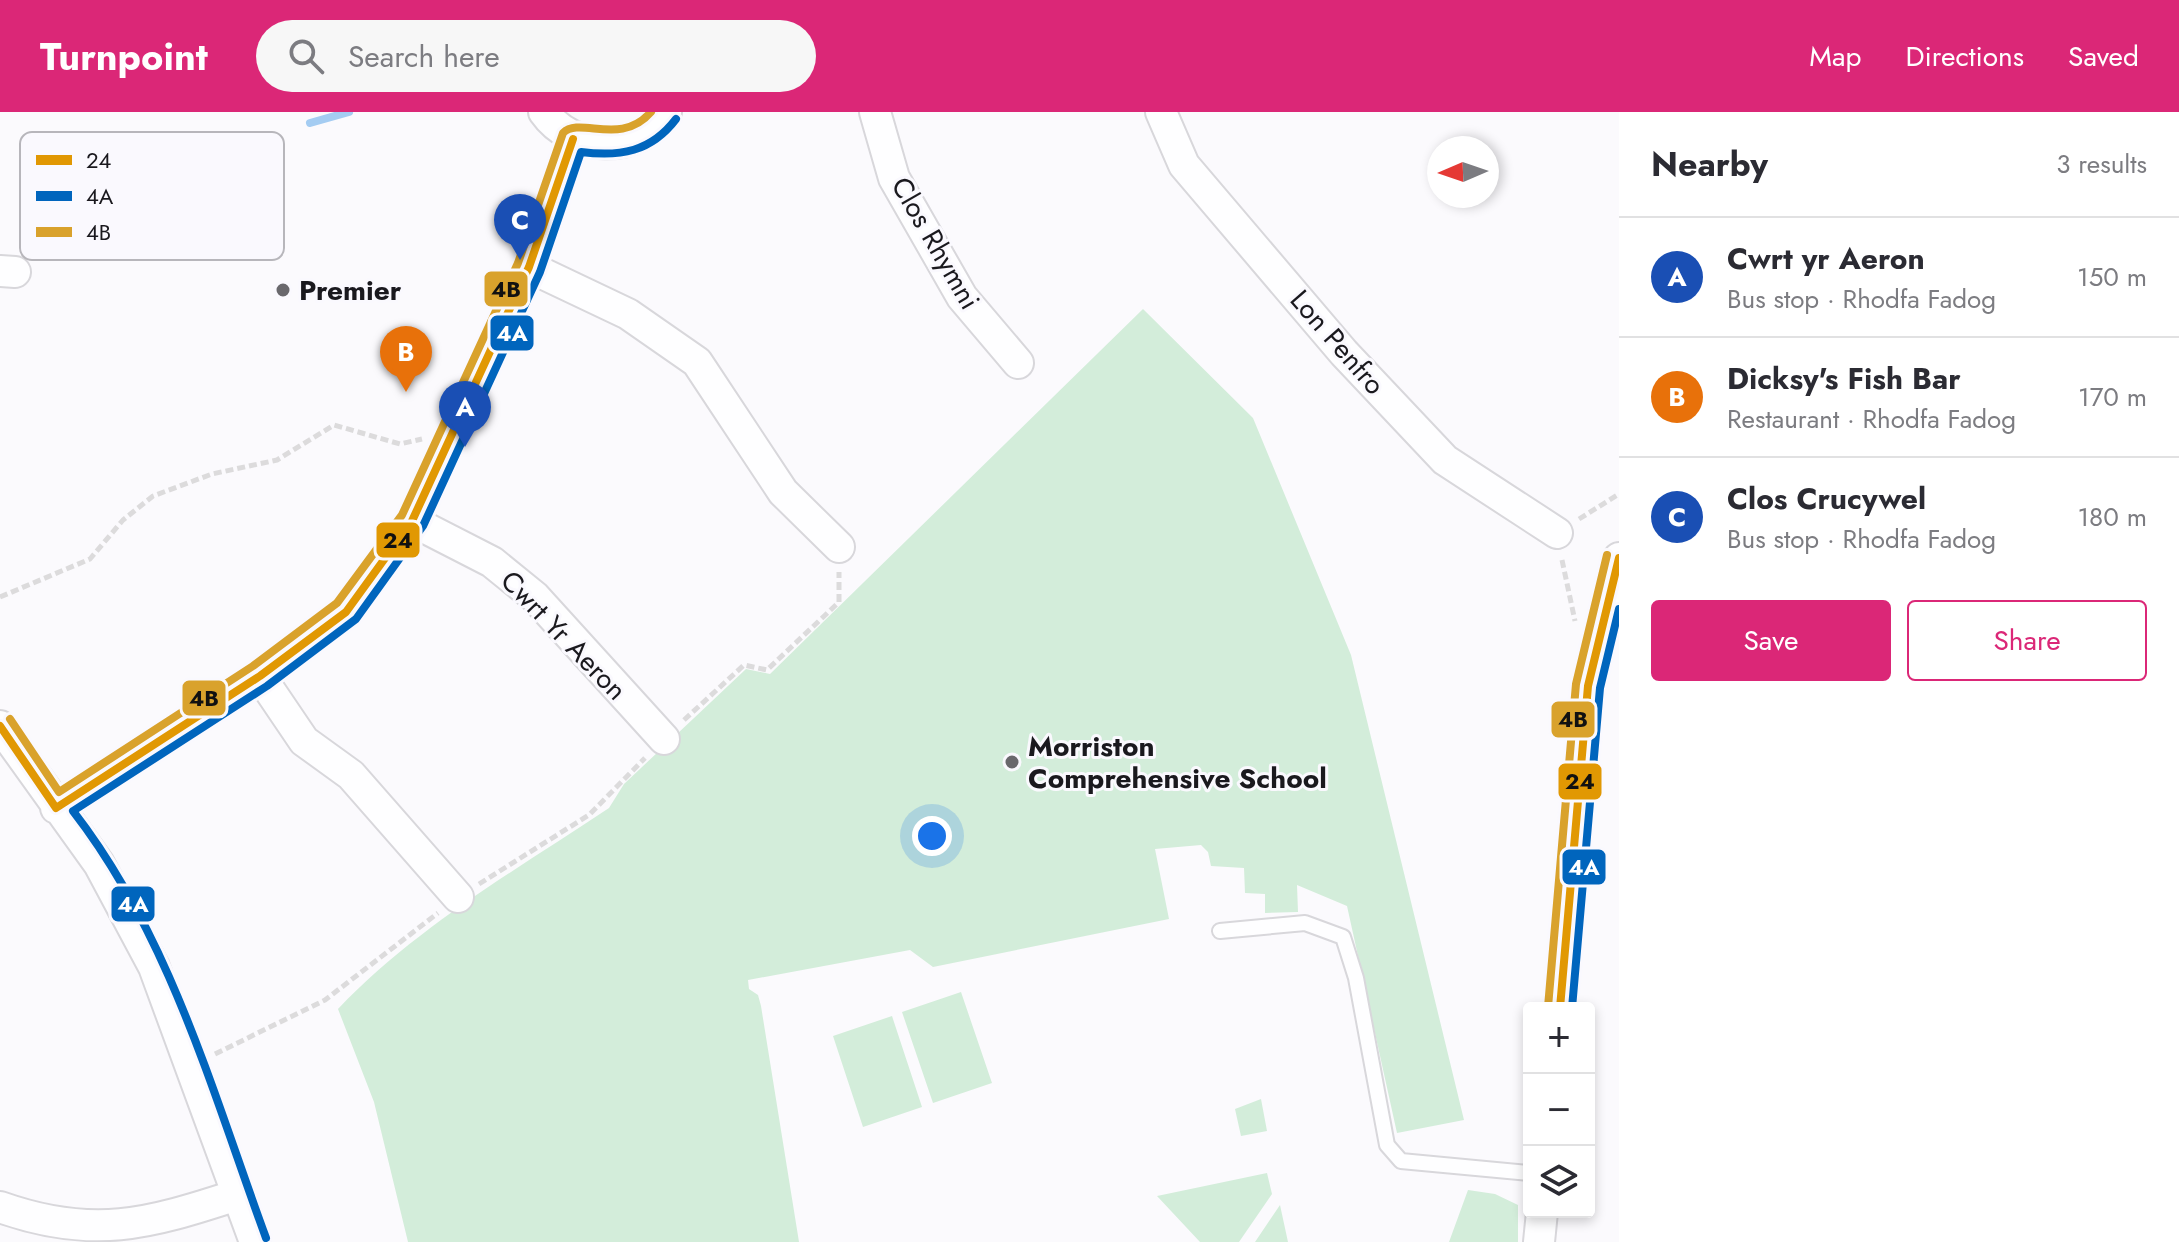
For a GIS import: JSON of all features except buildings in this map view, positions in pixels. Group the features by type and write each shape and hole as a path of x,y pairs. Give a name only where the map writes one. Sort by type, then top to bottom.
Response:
{"street":[{"path":"544,112 552,124 573,139 611,145 636,138 661,120 666,112"},
{"name":"Clos Rhymni","path":"875,112 894,178 962,297 1018,363"},
{"name":"Lon Penfro","path":"1161,112 1184,165 1344,353 1445,460 1557,533"},
{"path":"56,808 260,676 346,612 412,521 529,267 573,139"},
{"path":"529,267 628,314 697,362 783,492 839,547"},
{"name":"Cwrt Yr Aeron","path":"412,521 492,562 535,597 664,739"},
{"path":"1561,1002 1588,686 1619,558"},
{"path":"260,676 304,741 351,775 458,897"},
{"path":"0,726 99,864 154,967 255,1242"},
{"path":"0,1207 80,1227 157,1221 237,1195"},
{"path":"1539,1242 1541,1218"}],"lane":[{"path":"1220,931 1305,923 1343,937 1356,978 1387,1145 1401,1161 1523,1172"}],"path":[{"path":"0,597 90,559 123,520 153,496 212,474 277,460 334,425 400,444 452,433"},
{"path":"1576,625 1557,533 1619,494"},
{"path":"192,1064 325,1000 458,897 589,815 664,739 744,665 767,670 839,602 839,547"}],"green space":[{"name":"Morriston Comprehensive School","path":"1143,309 1253,418 1351,655 1464,1120 1397,1133 1347,906 1297,885 1298,912 1265,913 1265,894 1245,893 1244,868 1211,866 1208,852 1201,845 1155,849 1169,919 933,967 910,950 748,980 749,989 758,995 761,1006 799,1242 408,1242 374,1102 338,1009 368,979 434,926 609,808 624,784 746,669 770,674"},
{"path":"961,992 992,1083 933,1103 902,1012"},
{"path":"892,1016 922,1107 863,1127 833,1036"},
{"path":"1261,1099 1267,1131 1241,1136 1235,1109"},
{"path":"1267,1173 1272,1194 1239,1242 1200,1242 1157,1196"},
{"path":"1468,1190 1495,1194 1518,1205 1518,1242 1449,1242"},
{"path":"1280,1205 1288,1242 1255,1242"}],"waterway":[{"path":"310,123 349,112"}],"transit line":[{"name":"4B","path":"10,719 59,792 253,666 337,603 402,515 518,263 563,133 580,127 627,128 651,112"},
{"name":"4A","path":"266,1238 207,1071 162,962 107,859 73,811 267,686 356,619 423,526 540,272 581,152 609,154 634,150 656,139 676,119"},
{"name":"24","path":"56,808 260,676 346,612 412,521 529,267 573,139"},
{"name":"4B","path":"1548,1002 1576,684 1607,555"},
{"name":"24","path":"1561,1002 1588,686 1619,558"},
{"name":"4A","path":"1573,1002 1600,688 1619,609"},
{"name":"24","path":"0,726 56,808"}],"place":[{"name":"Clos Crucywel","path":"520,260"},
{"name":"Premier","path":"283,290"},
{"name":"Dicksy's Fish Bar","path":"406,392"},
{"name":"Cwrt yr Aeron","path":"465,447"},
{"name":"Morriston Comprehensive School","path":"1012,762"}]}
